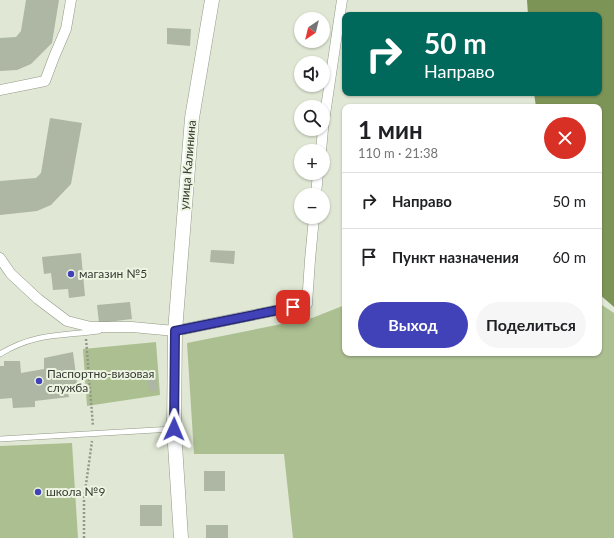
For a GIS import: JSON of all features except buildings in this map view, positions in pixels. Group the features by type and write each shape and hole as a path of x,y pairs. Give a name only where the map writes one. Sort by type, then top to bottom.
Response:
{"main road":[{"name":"улица Калинина","path":"181,538 174,429 175,331 192,118 212,0"}],"street":[{"path":"0,90 45,81 66,29 71,0"},
{"path":"327,100 342,0"},
{"path":"0,258 16,279 38,299 67,321 90,327 132,327 175,331 307,304 313,224"}],"lane":[{"path":"0,354 18,344 36,338 132,327"},
{"path":"0,439 174,429"}],"shaded area":[{"path":"527,0 614,0 614,307 602,297 602,104 536,104 534,96 602,96 602,12 528,12"},
{"path":"602,305 614,313 614,538 293,538 284,454 194,454 187,343 312,318 342,306 342,356 602,356"},
{"path":"156,342 160,395 87,406 83,349"},
{"name":"школа №9","path":"72,443 78,538 0,538 0,446"}],"place":[{"name":"магазин №5","path":"71,274"},
{"name":"Паспортно-визовая служба","path":"39,381"},
{"name":"школа №9","path":"38,492"}],"route":[{"path":"174,429 175,331 293,307"}]}
